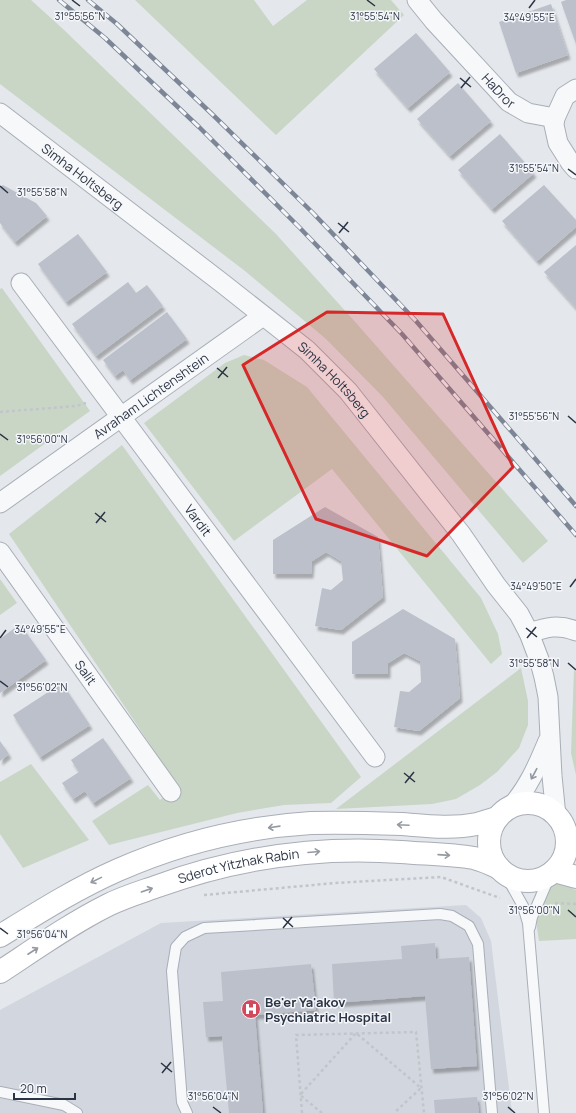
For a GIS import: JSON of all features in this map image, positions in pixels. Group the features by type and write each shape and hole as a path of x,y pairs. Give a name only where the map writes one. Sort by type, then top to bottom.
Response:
{"main road":[{"path":"0,936 66,896 118,870 169,850 202,841 257,830 312,823 368,823 441,827 460,826 478,824 520,804 533,803 546,808 565,827 567,840 565,853 560,864 552,872 540,879 528,881 516,879 502,871 496,865 490,854 488,841 491,829 504,812"},
{"name":"Sderot Yitzhak Rabin","path":"0,972 50,939 109,905 166,883 224,866 260,859 316,852 374,851 475,858 502,871"},
{"path":"552,872 576,877"}],"street":[{"name":"HaDror","path":"417,0 434,21 509,102 528,113 555,118"},
{"path":"576,89 565,96 555,118 554,125 558,143 576,169"},
{"name":"Simha Holtsberg","path":"0,113 222,283 306,350 348,391 461,534 496,585 519,614 530,633 544,677 548,697 553,794 565,827"},
{"name":"Vardit","path":"21,283 375,757"},
{"name":"Avraham Lichtenshtein","path":"0,503 263,316"},
{"name":"Salit","path":"0,552 171,792"},
{"path":"530,633 544,628 559,626 567,627 576,631"},
{"name":"Simha Holtsberg","path":"504,812 519,797 528,784 549,738"}],"lane":[{"path":"502,871 523,906 529,929 544,1113"},
{"path":"529,929 532,917 540,902 552,872"},
{"path":"187,1113 182,1102 172,971 176,947 185,937 204,928 440,914 452,916 468,926 478,944 492,1113"},
{"path":"0,1092 64,1104 77,1113"}],"path":[{"path":"0,412 76,406 106,396"},
{"path":"200,896 335,883 441,877 523,906"},
{"path":"540,902 576,904"},
{"path":"302,1113 296,1035 416,1032 424,1113"},
{"path":"356,1033 421,1088"},
{"path":"300,1095 356,1033"},
{"path":"394,1113 421,1088"},
{"path":"300,1095 322,1113"}],"highlighted area":[{"path":"327,312 443,314 513,467 427,556 316,519 243,365"}],"shaded area":[{"name":"Be'er Ya'akov Psychiatric Hospital","path":"466,905 481,918 491,941 512,1113 0,1113 0,1010 161,923"}],"green space":[{"path":"0,0 31,0 276,234 548,541 523,563 383,397 326,339 245,271 0,84"},
{"path":"135,0 254,0 273,26 307,0 391,0 404,15 276,135"},
{"path":"2,288 90,411 0,476 0,289"},
{"path":"244,355 264,360 307,387 481,598 498,634 502,654 491,664 332,469 234,541 144,423 225,363"},
{"path":"122,445 361,777 331,803 284,805 237,813 109,845 92,821 148,785 160,800 178,786 9,534"},
{"path":"0,579 17,603 0,615"},
{"path":"521,668 528,701 528,725 519,748 497,772 480,785 456,799 432,804 336,809"},
{"path":"574,670 576,672 576,775 571,753"},
{"path":"31,764 89,840 23,868 0,834 0,782"},
{"path":"555,881 576,890 576,939 539,941 534,907 535,895 541,885"}],"building":[{"path":"566,0 576,0 576,44 561,2"},
{"path":"551,4 568,55 516,73 499,22"},
{"path":"416,33 450,72 408,108 374,69"},
{"path":"458,83 491,121 450,156 417,119"},
{"path":"500,134 534,173 492,209 458,170"},
{"path":"3,185 36,203 47,216 15,242 0,223 0,187"},
{"path":"544,185 576,220 576,227 537,261 502,221"},
{"path":"78,234 107,272 66,302 38,264"},
{"path":"576,245 576,308 544,272"},
{"path":"128,282 136,293 147,285 163,306 96,356 72,324"},
{"path":"167,312 187,339 130,380 123,370 115,376 103,360"},
{"path":"325,507 378,537 383,597 341,630 315,626 322,588 331,590 343,580 341,561 326,552 312,561 311,574 273,574 273,540"},
{"path":"403,609 455,639 460,698 419,731 394,727 400,691 409,692 421,682 420,661 404,653 388,663 388,674 352,674 352,642"},
{"path":"20,624 46,660 0,693 0,639"},
{"path":"62,683 90,725 40,757 13,715"},
{"path":"103,738 131,778 93,803 85,791 73,799 62,783 79,772 71,760"},
{"path":"0,741 9,754 0,761"},
{"path":"435,943 436,959 469,957 477,1066 431,1069 425,996 334,1003 332,964 402,959 401,946"},
{"path":"311,964 316,1010 255,1015 263,1113 229,1113 222,1036 206,1037 203,1002 223,1001 221,972"},
{"path":"477,1097 479,1113 435,1113 434,1100"}],"railway":[{"path":"59,0 105,38 199,127 299,227 402,334 576,535"},
{"path":"88,0 117,24 313,213 416,321 576,506"}],"place":[{"name":"Be'er Ya'akov Psychiatric Hospital","path":"251,1009"}]}
